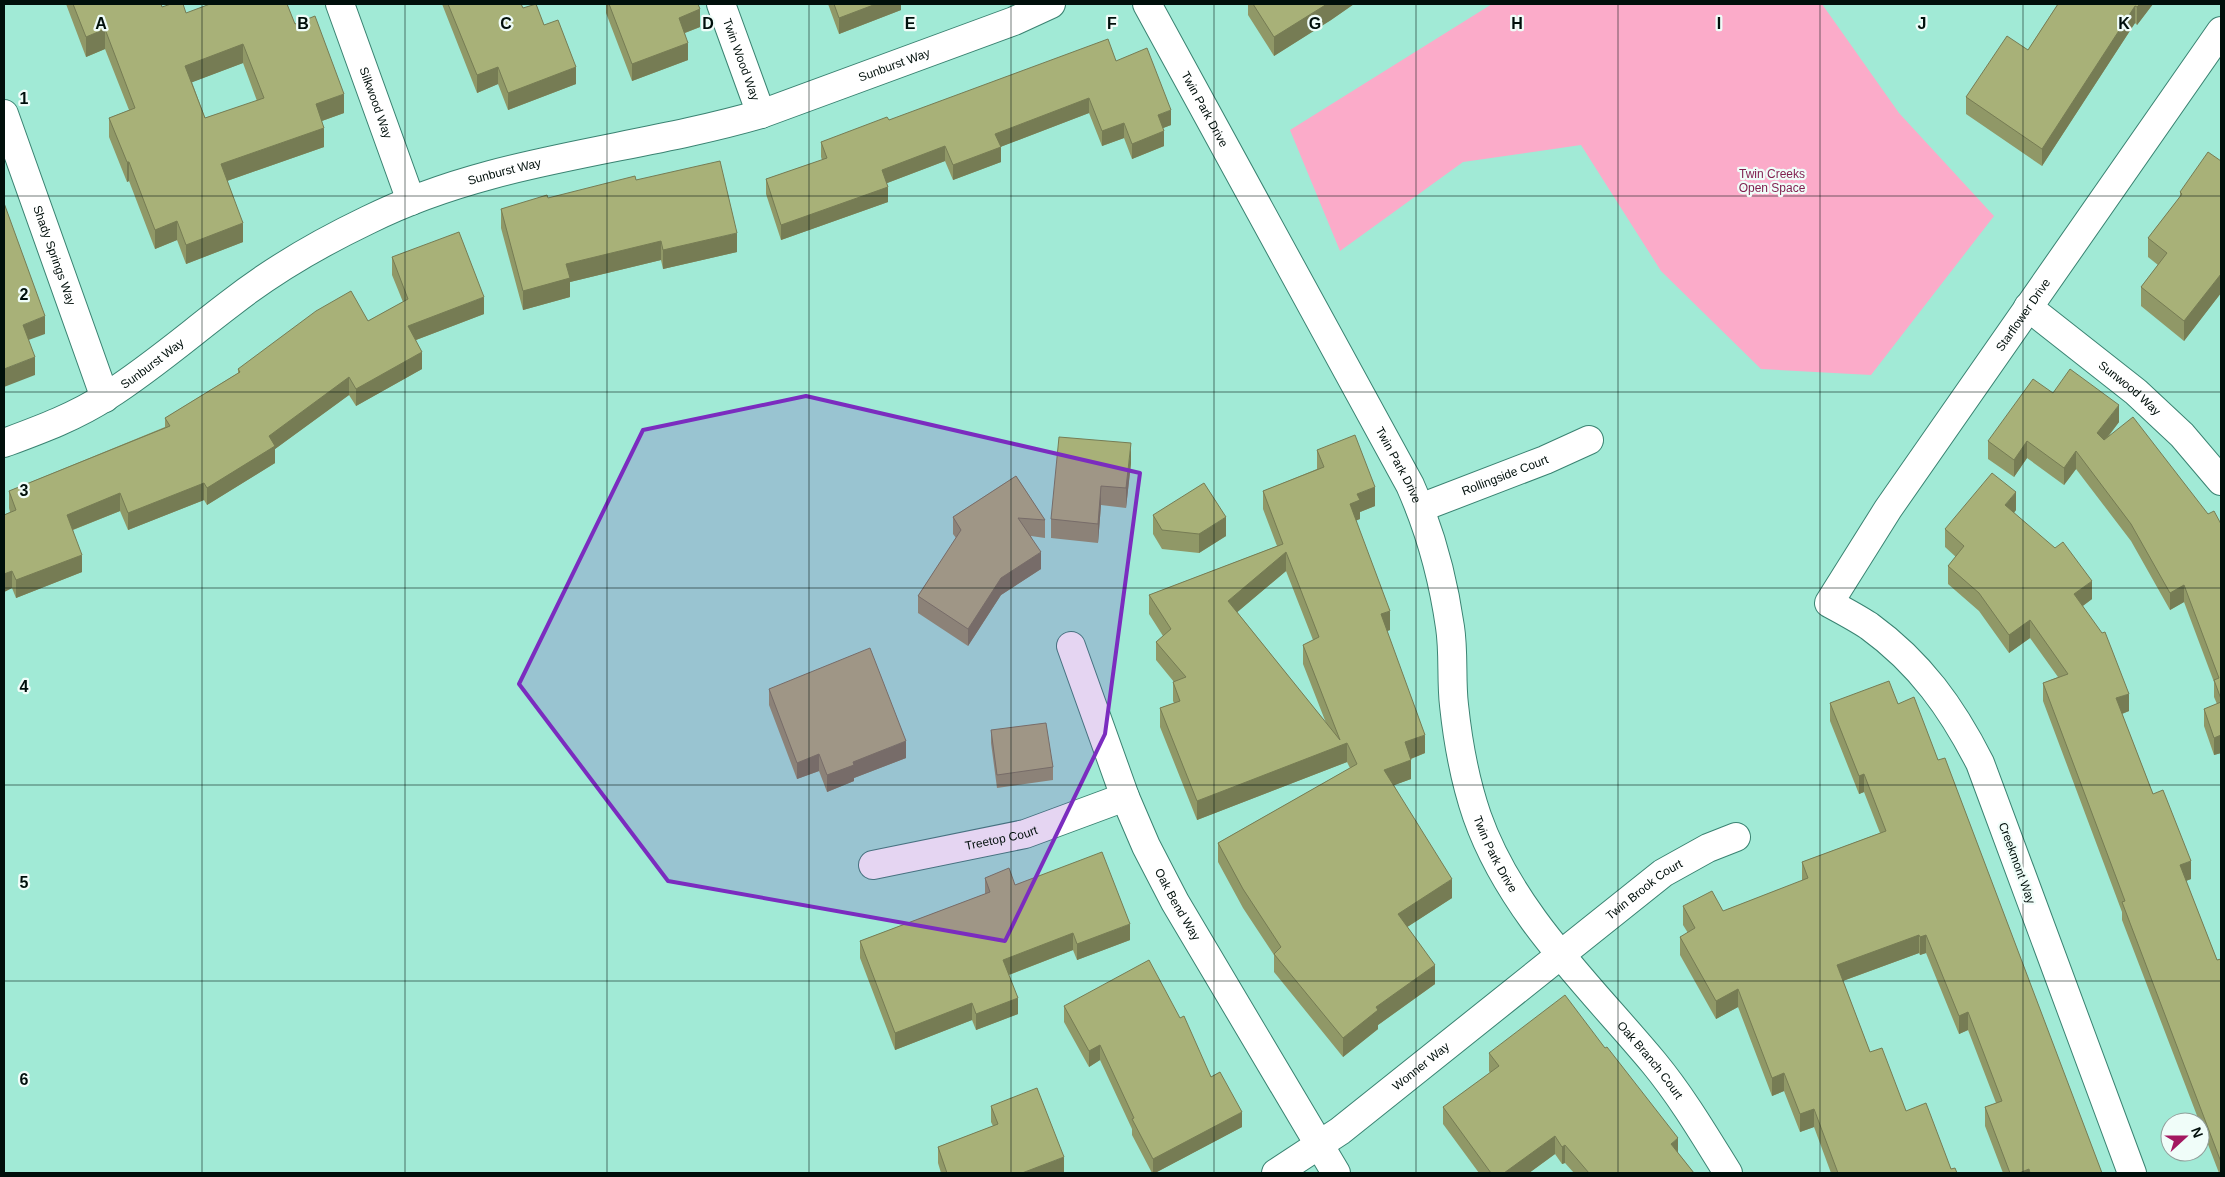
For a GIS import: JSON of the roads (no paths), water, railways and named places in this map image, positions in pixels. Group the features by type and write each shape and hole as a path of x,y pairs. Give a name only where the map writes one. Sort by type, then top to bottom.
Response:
{"street":[{"name":"Silkwood Way","path":"340,4 411,200"},
{"name":"Twin Wood Way","path":"722,4 761,114"},
{"name":"Sunburst Way","path":"4,443 44,428 105,398 154,365 232,302 298,257 368,220 411,200 467,180 545,160 730,123 761,114 1014,21 1051,4"},
{"name":"Twin Park Drive","path":"1147,4 1410,485 1437,558 1450,628 1454,704 1462,762 1477,817 1501,868 1532,918 1561,954"},
{"name":"Starflower Drive","path":"1829,603 1888,509 2221,31"},
{"name":"Shady Springs Way","path":"4,114 105,398"},
{"name":"Sunwood Way","path":"2028,307 2136,392 2182,435 2221,481"},
{"name":"Rollingside Court","path":"1420,508 1545,460 1589,440"},
{"name":"Creekmont Way","path":"1829,603 1868,626 1903,654 1934,686 1960,723 1980,762 2132,1173"},
{"name":"Oak Bend Way","path":"1071,646 1125,797 1146,846 1175,902 1336,1173"},
{"name":"Treetop Court","path":"873,865 1025,834 1125,797"},
{"name":"Twin Brook Court","path":"1561,954 1663,873 1700,852 1736,837"},
{"name":"Wonner Way","path":"1276,1173 1340,1132 1561,954"},
{"name":"Oak Branch Court","path":"1561,954 1655,1065 1692,1115 1728,1173"}],"park label":[{"name":"Twin Creeks Open Space","path":"1772,181"}]}
